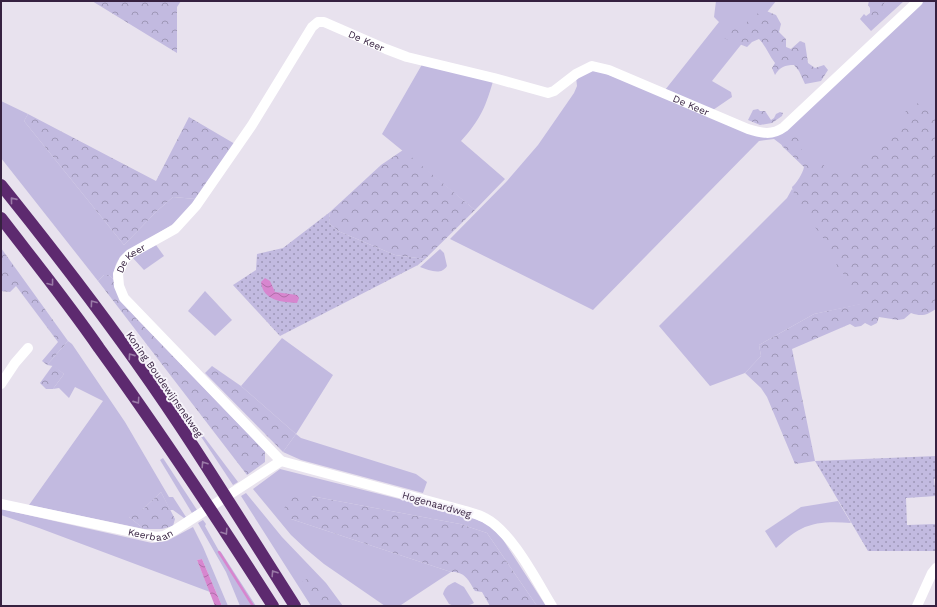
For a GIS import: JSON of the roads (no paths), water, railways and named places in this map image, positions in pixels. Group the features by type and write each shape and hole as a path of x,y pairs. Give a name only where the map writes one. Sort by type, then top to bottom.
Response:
{"highway":[{"name":"Koning Boudewijnsnelweg","path":"1,185 69,271 173,416 295,606"},
{"path":"1,218 98,346 156,428 273,606"}],"street":[{"name":"De Keer","path":"281,461 124,298 119,286 118,274 124,260 130,254 175,229 196,206 252,125 312,27 318,22 324,22 374,44 407,56 548,93 554,91 576,74 592,66 609,70 748,129 756,132 768,133 775,132 784,126 918,1"},
{"path":"1,384 15,363 28,348"},
{"name":"Keerbaan","path":"1,504 156,537 164,536 281,461"},
{"name":"Hogenaardweg","path":"281,461 485,517 500,528 512,543 552,606"},
{"path":"917,606 932,573 936,568"}],"water":[{"path":"265,278 270,281 275,292 297,295 299,298 297,303 280,301 269,297 265,293 261,282"},
{"path":"202,559 222,606 215,606 197,560"}],"waterway":[{"path":"219,552 253,606"}]}
